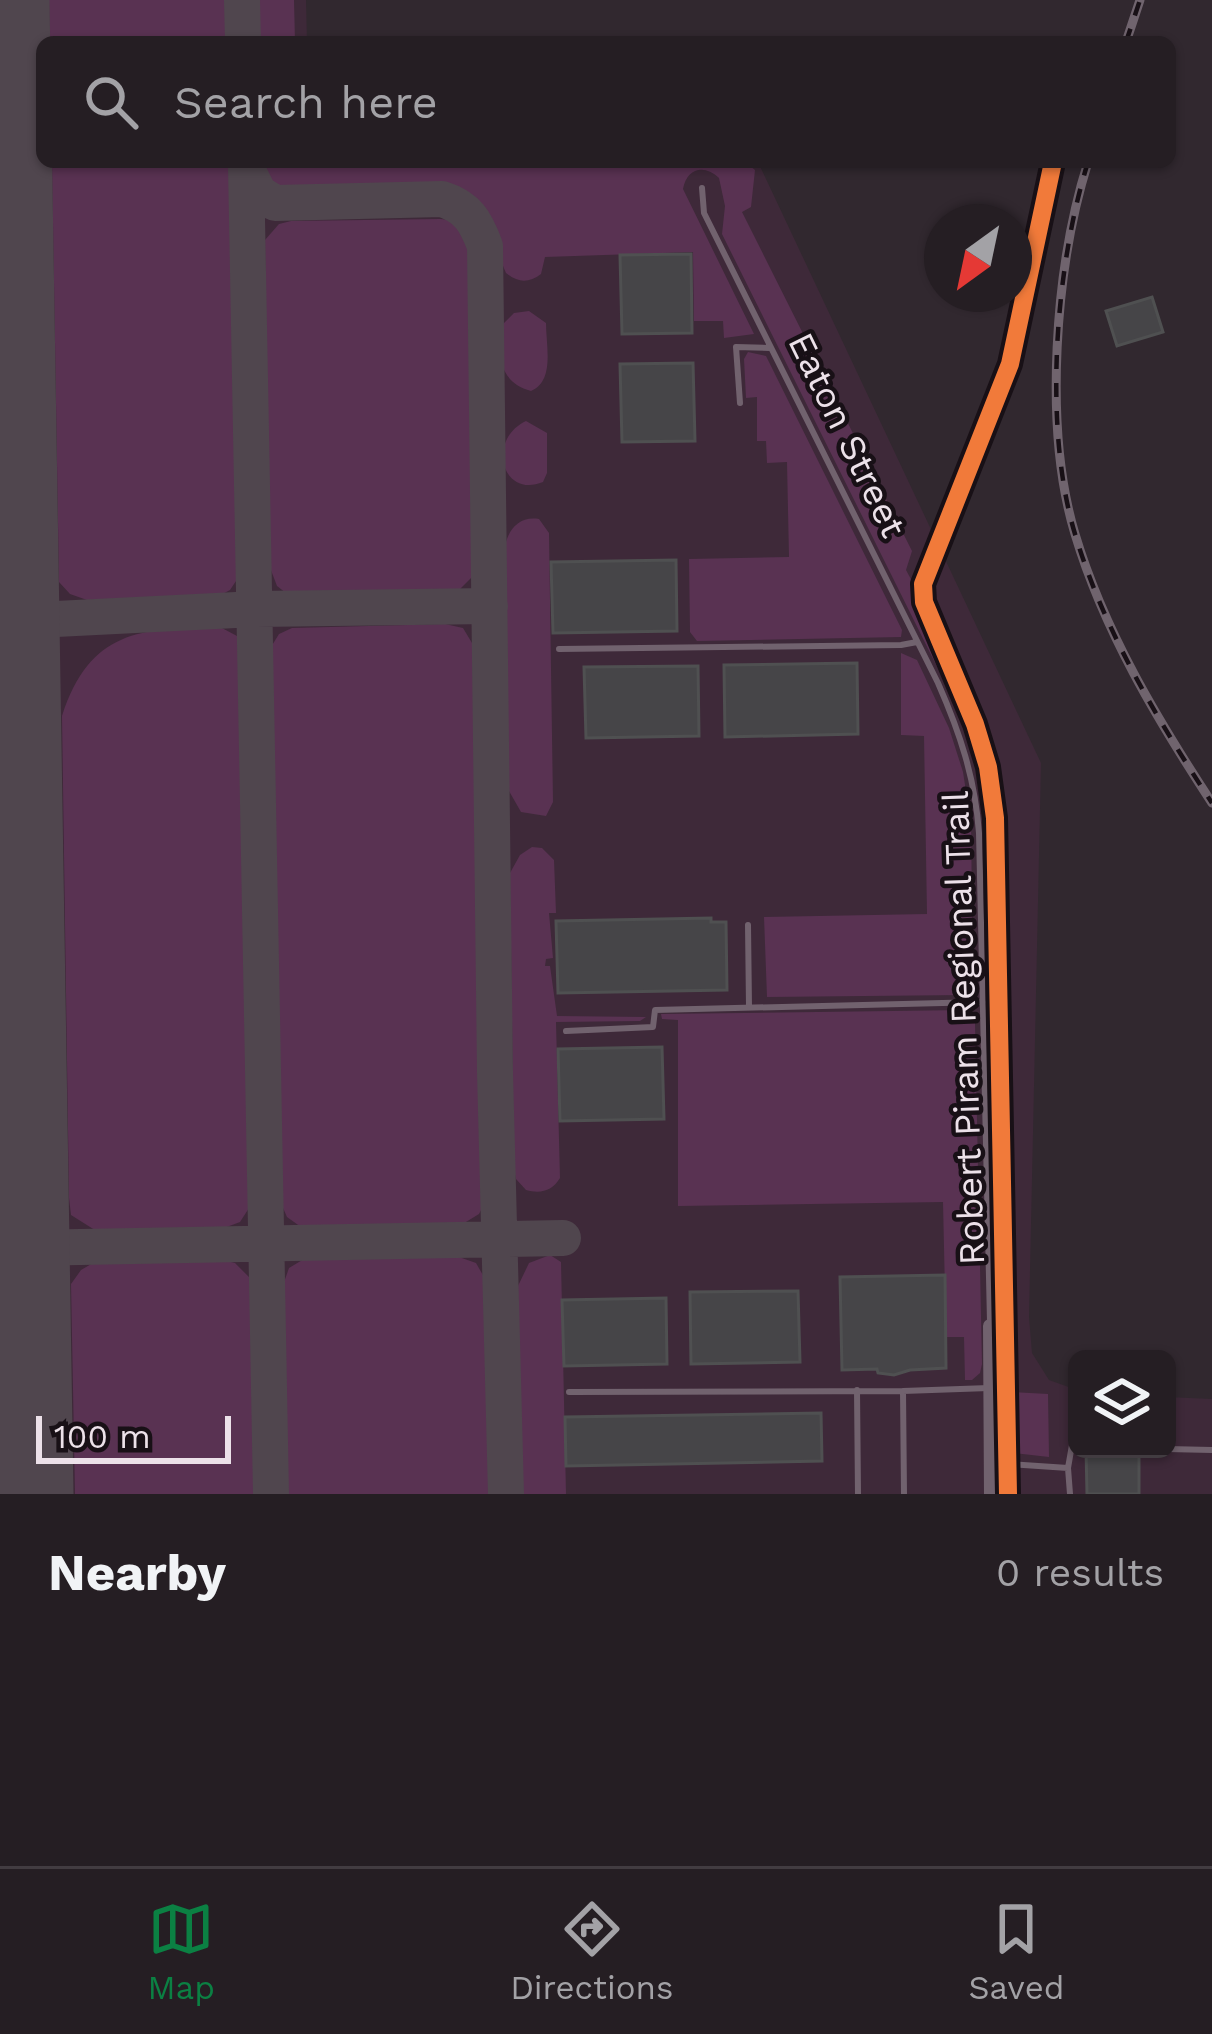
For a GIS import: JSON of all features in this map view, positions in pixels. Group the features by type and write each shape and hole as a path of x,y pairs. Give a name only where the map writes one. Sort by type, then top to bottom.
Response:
{"street":[{"name":"Eaton Street","path":"990,1326 991,1494"}],"lane":[{"name":"Eaton Street","path":"701,188 704,213 959,730 974,787 990,1326"},
{"path":"740,403 736,347 770,348"},
{"path":"559,649 916,642"},
{"path":"748,925 749,1007"},
{"path":"566,1031 653,1027 655,1010 982,1002"},
{"path":"568,1392 990,1388"},
{"path":"857,1390 858,1494"},
{"path":"903,1391 904,1494"},
{"path":"1176,1449 1212,1450"},
{"path":"1070,1458 1070,1494"},
{"path":"991,1463 1068,1468"}],"shaded area":[{"path":"0,0 306,0 307,36 36,36 36,168 761,168 1041,763 1032,1353 1049,1380 1068,1387 1068,1458 1176,1458 1176,1397 1212,1399 1212,1494 0,1494"},
{"path":"49,0 229,0 230,36 50,36"},
{"path":"260,0 294,0 295,36 260,36"},
{"path":"52,168 231,168 238,578 217,597 87,600 70,594 59,582"},
{"path":"266,168 755,170 751,207 742,212 912,551 906,570 966,682 996,751 1003,807 1012,1190 1010,1392 1048,1394 1049,1457 1005,1452 1000,1443 985,815 976,764 953,699 722,234 725,206 719,178 697,170 688,176 683,189 754,334 724,338 723,321 694,321 693,252 545,257 541,274 519,280 506,273 491,218 471,199 424,187 293,190 273,183"},
{"path":"440,219 460,226 470,245 472,577 450,593 286,593 277,586 269,565 265,240 279,224 291,221"},
{"path":"529,311 546,323 548,352 543,379 531,391 506,374 500,346 503,324 514,313"},
{"path":"748,352 766,356 902,630 901,637 697,641 690,632 689,559 789,557 787,462 767,463 766,441 757,441 757,397 746,398 744,359"},
{"path":"526,421 547,433 547,473 543,482 529,485 509,475 503,453 506,441"},
{"path":"539,519 549,533 553,802 546,816 521,812 509,791 505,546 516,525"},
{"path":"445,624 463,628 475,648 486,1200 479,1214 461,1225 301,1227 287,1217 280,1201 271,647 279,634 292,628"},
{"path":"220,627 237,636 240,648 249,1208 240,1222 216,1231 98,1232 71,1215 69,1198 62,716 87,666 103,650 142,633"},
{"path":"901,653 917,660 949,728 963,772 971,824 973,990 964,995 767,997 764,917 927,914 924,736 901,735"},
{"path":"532,847 542,848 554,860 556,913 549,913 553,958 546,959 545,966 550,966 557,1016 646,1017 640,1021 556,1022 560,1178 550,1189 537,1192 526,1190 514,1170 510,873 520,855"},
{"path":"966,1010 975,1023 982,1364 972,1380 965,1380 964,1337 946,1337 943,1202 678,1206 678,1020 662,1019 661,1014"},
{"path":"550,1255 561,1262 566,1494 520,1494 518,1286 529,1263"},
{"path":"459,1257 476,1263 488,1284 491,1494 284,1494 281,1291 289,1268 304,1259"},
{"path":"93,1263 235,1263 251,1279 254,1494 75,1494 71,1284"}],"building":[{"path":"691,254 692,333 622,334 620,255"},
{"path":"1152,297 1163,332 1117,346 1106,311"},
{"path":"693,363 695,441 622,442 620,364"},
{"path":"676,560 677,631 553,633 551,562"},
{"path":"857,663 858,734 725,737 724,665"},
{"path":"698,666 699,736 586,738 584,667"},
{"path":"711,918 711,922 726,922 727,990 558,993 556,921"},
{"path":"662,1047 664,1119 560,1121 558,1049"},
{"path":"945,1275 946,1368 894,1375 877,1369 842,1370 840,1277"},
{"path":"798,1291 800,1362 691,1364 690,1292"},
{"path":"666,1298 667,1364 564,1366 562,1300"},
{"path":"821,1413 822,1461 566,1466 565,1417"},
{"path":"1086,1458 1139,1458 1139,1494 1087,1494"}],"taxiway":[{"path":"242,0 243,36"},
{"path":"246,168 271,1494"},
{"path":"246,168 259,193 275,203 442,199 470,216 485,246 495,1072 506,1494"},
{"path":"16,621 256,609 490,606"},
{"path":"26,1248 563,1238"}],"runway":[{"path":"6,0 30,1494"}],"railway":[{"path":"1128,36 1140,0"},
{"path":"1086,168 1068,250 1057,348 1056,397 1065,492 1087,570 1117,640 1212,803"}],"cycle path":[{"name":"Robert Piram Regional Trail","path":"1008,1494 995,818 988,767 975,724 924,602 923,584 1010,364 1052,168"}]}
